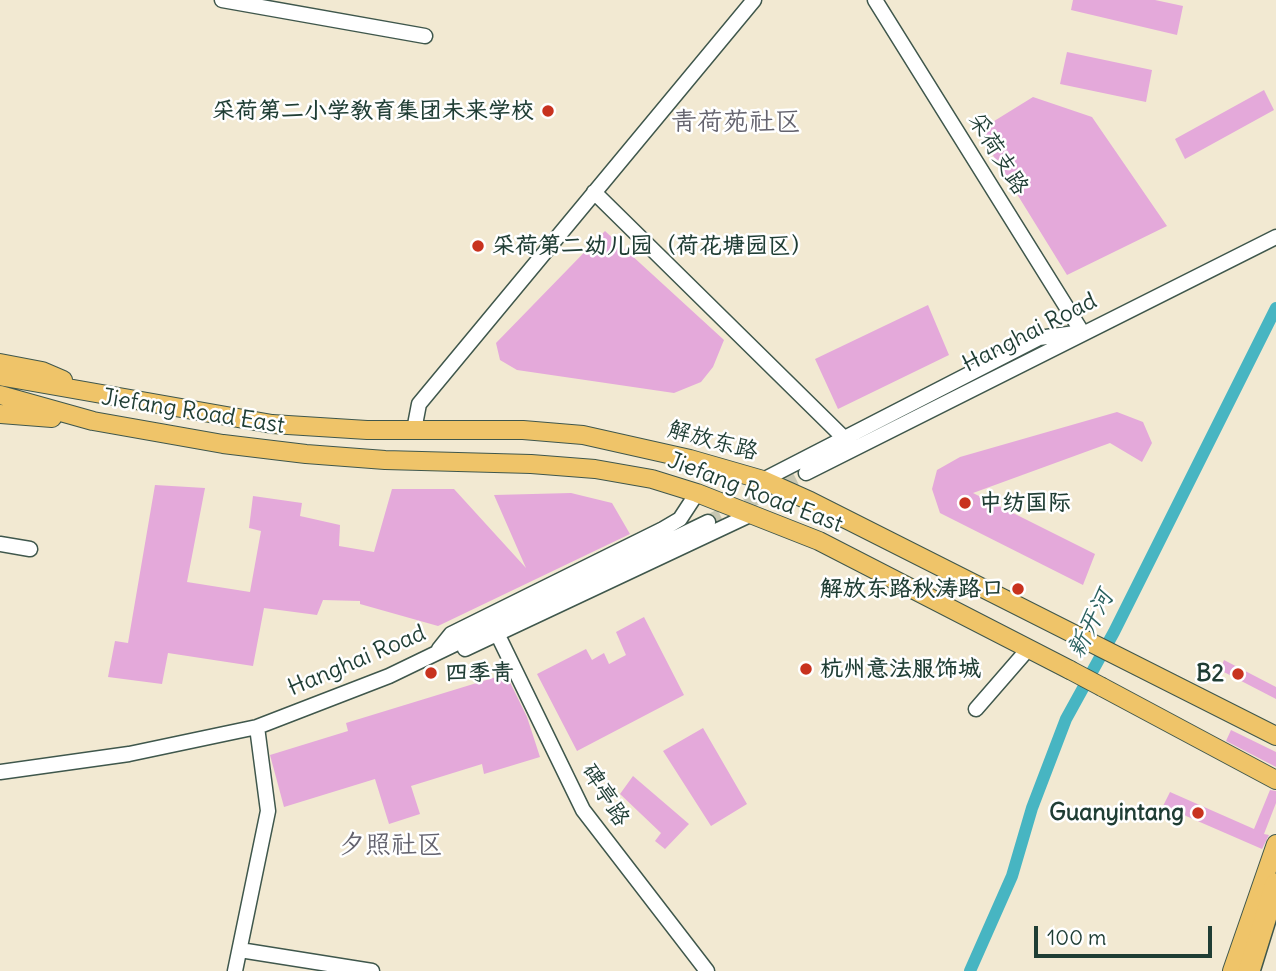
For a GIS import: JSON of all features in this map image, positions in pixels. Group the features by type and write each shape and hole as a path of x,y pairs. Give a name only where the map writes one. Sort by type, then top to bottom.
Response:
{"highway":[{"path":"1249,971 1275,886"}],"main road":[{"path":"0,362 42,371 99,394"},
{"name":"解放东路","path":"0,376 272,424 414,430 523,430 583,435 690,458 763,480 810,500 1276,736"},
{"name":"Jiefang Road East","path":"0,395 93,421 223,444 306,454 595,469 652,479 697,493 819,541 1029,648 1276,780"},
{"path":"0,414 93,421"},
{"path":"1232,971 1276,844"}],"street":[{"path":"222,0 425,36"},
{"path":"414,430 419,404 754,0"},
{"name":"采荷支路","path":"875,0 1083,332"},
{"path":"594,192 844,438"},
{"name":"Hanghai Road","path":"806,472 1274,238"},
{"path":"763,480 1040,338 1083,332"},
{"path":"436,653 451,634 680,519 697,493"},
{"path":"496,630 752,514"},
{"name":"Hanghai Road","path":"0,772 129,754 257,727 389,676 436,653 496,630 708,522"},
{"path":"0,544 30,549"},
{"name":"碑亭路","path":"496,630 583,810 707,971"},
{"path":"976,709 1029,648"},
{"path":"235,971 268,811 257,727"},
{"path":"240,950 367,971"}],"building":[{"path":"1073,0 1155,0 1183,6 1177,35 1071,10"},
{"path":"1067,52 1152,70 1146,102 1060,84"},
{"path":"1264,90 1274,110 1185,159 1175,139"},
{"path":"1033,97 1092,117 1167,226 1067,275 978,131"},
{"path":"605,231 724,340 713,367 701,382 674,393 517,370 500,360 496,343"},
{"path":"928,305 949,355 838,409 815,359"},
{"name":"中纺国际","path":"1117,412 1143,422 1152,443 1142,462 1110,443 973,493 1095,554 1083,585 940,513 932,489 937,470 960,457"},
{"path":"155,485 205,488 187,582 250,592 261,531 249,528 253,496 302,503 300,516 340,525 339,546 374,552 392,489 454,489 526,568 494,495 571,493 612,503 630,534 438,626 360,604 360,601 323,600 317,615 264,608 253,666 168,653 162,684 108,677 115,641 128,643"},
{"path":"644,617 684,695 577,751 537,674 586,649 592,660 604,653 609,664 626,655 616,632"},
{"name":"B2","path":"1224,660 1276,687 1276,699 1220,670"},
{"path":"506,674 527,717 540,757 484,774 482,764 411,786 420,814 389,824 375,779 284,807 270,755 348,731 346,723"},
{"path":"703,728 747,804 711,826 663,751"},
{"path":"1231,730 1276,752 1276,767 1226,741"},
{"path":"633,776 689,824 665,849 655,841 661,833 620,794"},
{"name":"Guanyintang","path":"1270,790 1276,791 1276,803 1264,834 1269,835 1262,849 1163,806 1170,792 1254,829"}],"waterway":[{"name":"新开河","path":"970,971 1012,876 1032,808 1066,719 1114,632 1276,308"}],"tunnel":[{"path":"708,522 806,473"}],"place":[{"name":"采荷第二小学教育集团未来学校","path":"548,111"},
{"name":"采荷第二幼儿园（荷花塘园区）","path":"478,246"},
{"name":"中纺国际","path":"965,503"},
{"name":"解放东路秋涛路口","path":"1018,589"},
{"name":"杭州意法服饰城","path":"806,669"},
{"name":"四季青","path":"431,673"},
{"name":"B2","path":"1238,674"},
{"name":"Guanyintang","path":"1198,813"}],"district":[{"name":"青荷苑社区","path":"736,123"},
{"name":"夕照社区","path":"391,846"}]}
